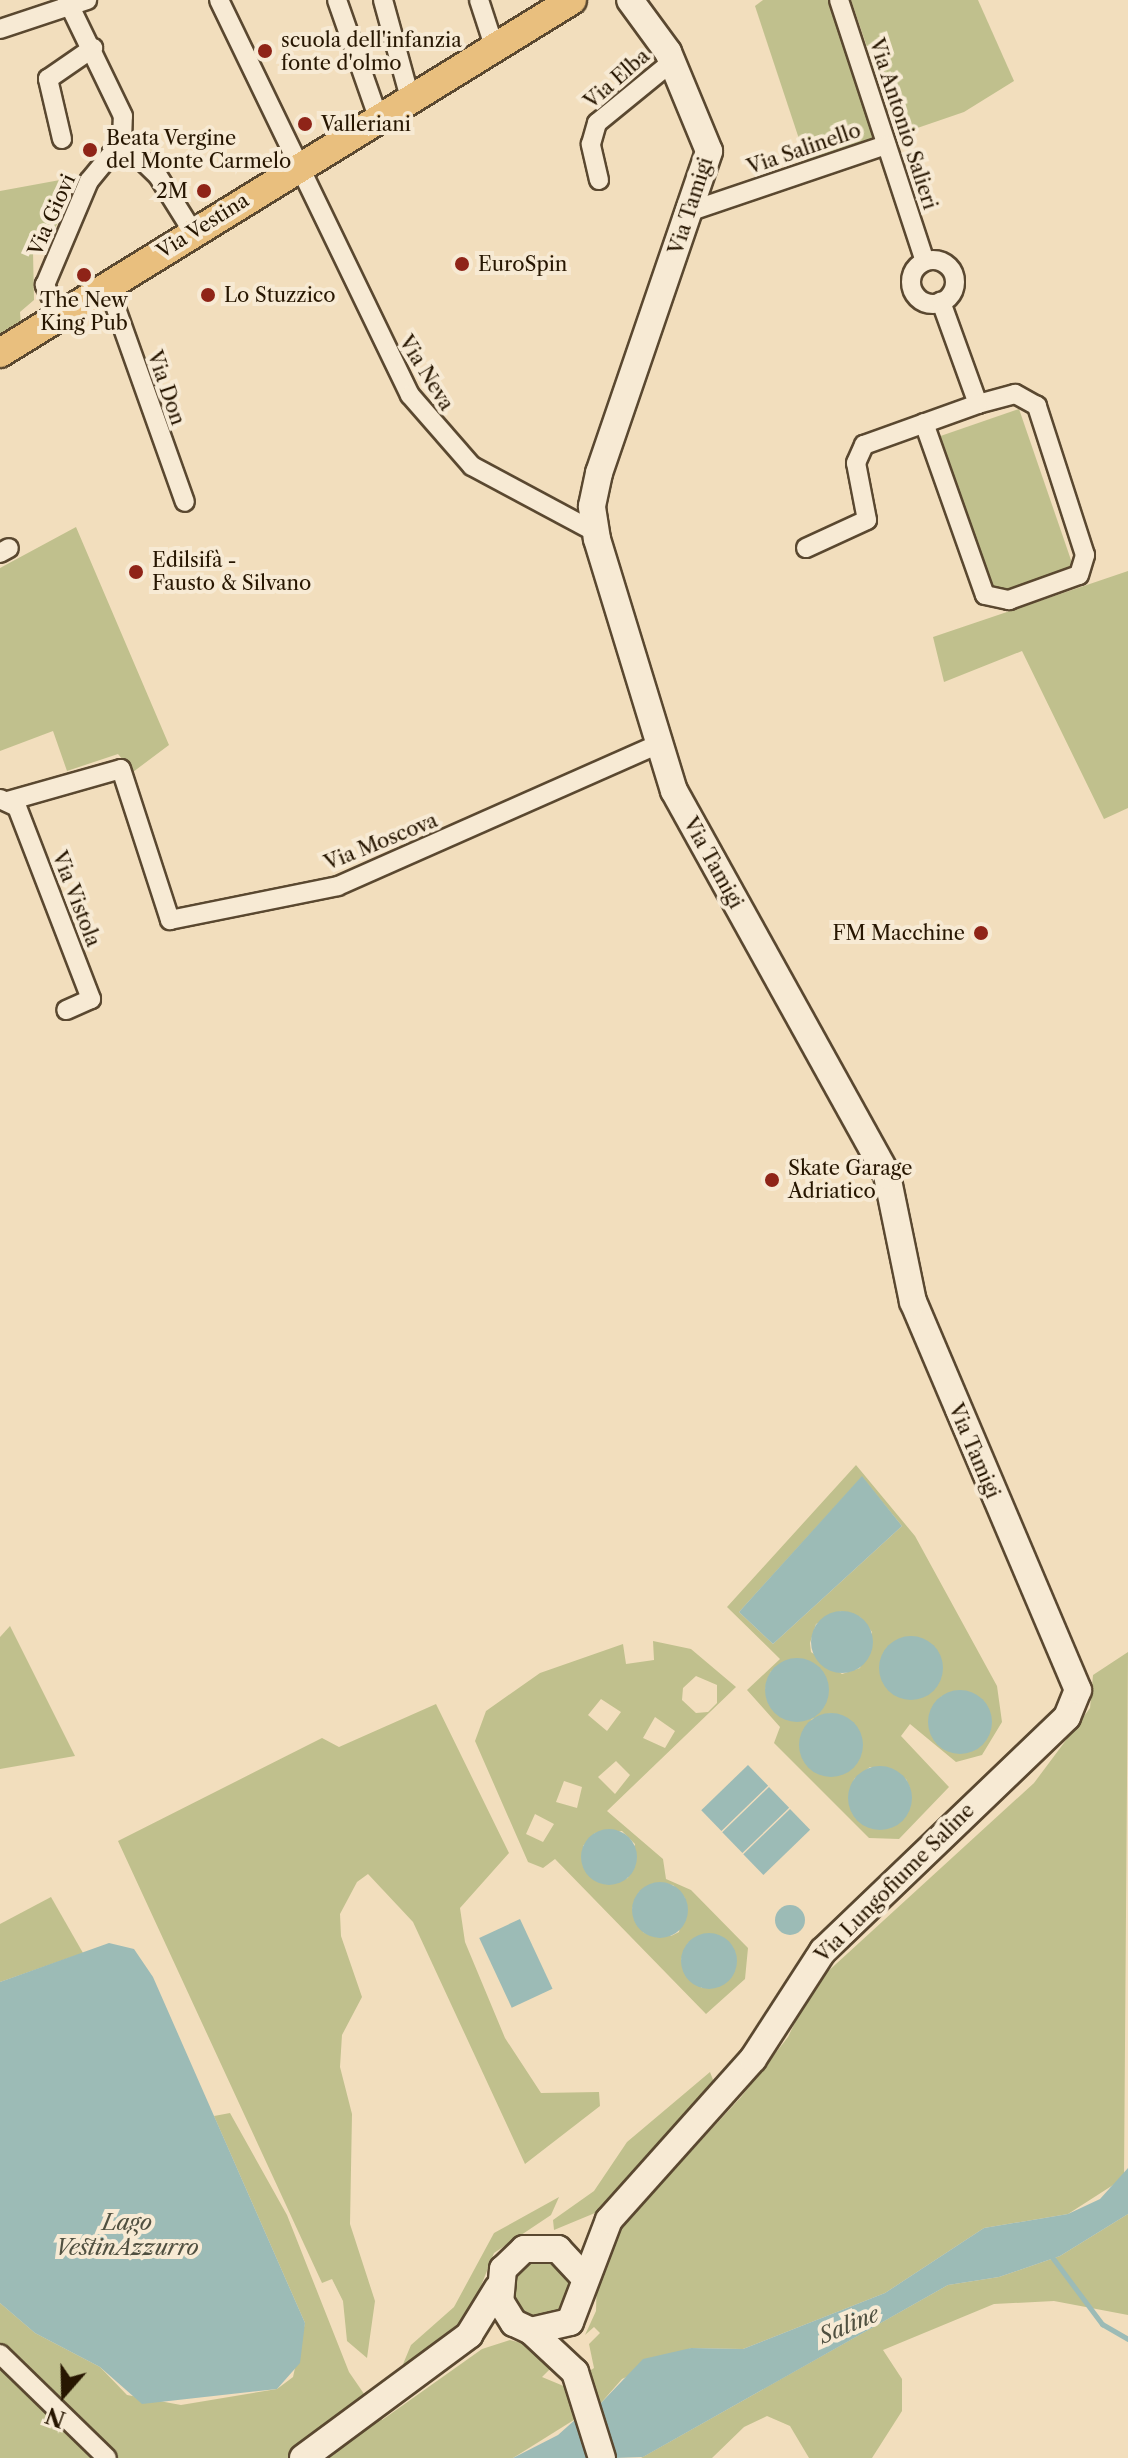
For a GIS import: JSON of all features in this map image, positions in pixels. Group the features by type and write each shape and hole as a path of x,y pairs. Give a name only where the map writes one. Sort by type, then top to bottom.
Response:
{"main road":[{"name":"Via Vestina","path":"0,353 295,168 572,0"}],"street":[{"name":"Via Neva","path":"219,0 295,168 396,371 436,430 490,478 595,532"},
{"path":"337,0 378,117"},
{"path":"383,0 410,98"},
{"path":"479,0 495,49"},
{"name":"Via Tamigi","path":"630,0 673,61 709,144 691,211 599,473 595,532 659,744 690,823 891,1183 913,1302 1076,1680 1075,1706"},
{"name":"Via Antonio Salieri","path":"839,0 925,261"},
{"path":"0,29 75,3 123,116 122,141 158,176 193,232"},
{"path":"62,139 48,79 93,48"},
{"name":"Via Elba","path":"599,180 591,144 597,123 673,61"},
{"name":"Via Giovi","path":"60,315 45,285 89,181 122,141"},
{"name":"Via Salinello","path":"691,211 886,145"},
{"path":"939,260 954,273 955,287 941,302 913,292 914,271 925,261 939,260"},
{"name":"Via Don","path":"108,286 185,502"},
{"path":"941,302 978,404"},
{"path":"806,548 867,520 856,463 861,448 924,423 978,404 1015,394 1037,406 1085,555 1075,579 1009,600 985,595 924,423"},
{"name":"Via Moscova","path":"4,800 121,769 153,857 170,920 338,886 659,744"},
{"name":"Via Vistola","path":"4,800 17,807 91,999 66,1010"},
{"name":"Via Lungofiume Saline","path":"583,2276 609,2220 736,2081 836,1937 1075,1706"},
{"name":"Via Lungofiume Saline","path":"543,2245 609,2220"},
{"path":"303,2458 454,2347 481,2321 508,2261 543,2245 565,2252 583,2276 573,2364 602,2458"},
{"path":"498,2288 505,2313 573,2364"},
{"path":"454,2347 528,2330 561,2328 577,2314"},
{"path":"0,2354 107,2458"}],"green space":[{"path":"763,0 829,0 877,141 808,166 755,6"},
{"path":"851,0 978,0 1014,81 964,112 897,135"},
{"path":"60,180 71,195 45,249 33,251 34,300 20,312 21,324 0,335 0,191"},
{"path":"1019,409 1076,574 997,601 941,436"},
{"path":"76,527 169,745 133,772 118,754 67,771 53,731 0,751 0,568"},
{"path":"1128,571 1128,808 1104,819 1022,651 944,682 933,637"},
{"path":"856,1465 915,1536 997,1686 1002,1722 982,1755 956,1762 910,1724 901,1736 949,1787 899,1839 869,1838 774,1743 780,1727 747,1690 780,1659 727,1607","holes":["862,1477 902,1526 773,1644 739,1612","841,1611 860,1617 872,1632 860,1668 842,1674 811,1652 810,1643 816,1624","771,1671 823,1708 807,1720 765,1690","942,1696 986,1740 979,1747 951,1752 935,1740 930,1712","831,1713 861,1735 861,1754 850,1770 801,1735 812,1719","870,1767 906,1779 910,1788 910,1807 890,1828 870,1828 850,1808 854,1779"]},
{"path":"10,1626 75,1756 0,1769 0,1637"},
{"path":"653,1641 691,1649 736,1687 607,1811 663,1859 666,1879 691,1890 748,1948 745,1979 706,2014 555,1859 543,1868 528,1862 475,1741 486,1711 540,1673 623,1644 626,1664 654,1660","holes":["696,1676 717,1685 717,1703 708,1712 696,1713 682,1700 683,1688","601,1699 621,1712 607,1731 588,1715","655,1717 675,1731 665,1748 643,1738","616,1761 630,1775 615,1794 598,1777","564,1781 582,1787 577,1808 556,1802","535,1814 554,1824 543,1842 526,1834","622,1831 635,1844 628,1878 602,1883 583,1865 583,1846 595,1833","654,1883 673,1885 685,1898 679,1932 671,1936 644,1933 632,1909 639,1892","704,1934 702,1988 687,1977 681,1960 688,1943"]},
{"path":"1128,1652 1124,2178 1068,2214 984,2228 885,2293 743,2349 691,2348 622,2379 600,2404 588,2372 594,2368 589,2344 600,2333 594,2327 585,2335 596,2311 597,2272 616,2233 741,2097 788,2037 813,1985 1034,1783 1090,1708 1093,1675"},
{"path":"436,1704 509,1853 460,1908 465,1942 505,2038 541,2093 599,2092 600,2106 525,2164 413,1922 368,1874 357,1882 340,1914 341,1936 362,1997 342,2035 340,2067 352,2114 350,2224 375,2301 367,2358 347,2341 343,2301 332,2279 322,2283 118,1841 322,1738 339,1747"},
{"path":"51,1897 83,1953 0,1982 0,1924"},
{"path":"710,2072 715,2085 595,2213 554,2230 553,2220 594,2191 627,2142"},
{"path":"230,2113 287,2215 349,2372 382,2420 482,2349 510,2340 537,2347 555,2364 542,2377 566,2387 577,2418 513,2458 0,2458 0,2303 35,2333 100,2367 127,2395 181,2405 277,2389 293,2377 305,2323 214,2116"},
{"path":"559,2197 551,2215 494,2253 470,2314 401,2369 411,2345 454,2307 494,2233"},
{"path":"1128,2214 1128,2315 1054,2301 994,2304 883,2350 902,2379 902,2411 872,2458 809,2458 790,2426 767,2416 744,2427 712,2458 641,2458 948,2285 999,2277 1060,2256"},
{"path":"540,2256 558,2262 566,2270 572,2288 566,2306 558,2314 540,2320 522,2314 514,2306 508,2288 514,2270 522,2262"}],"water":[{"path":"862,1476 902,1526 773,1644 739,1612"},
{"path":"836,1611 848,1611 864,1620 871,1630 871,1654 864,1664 848,1673 836,1673 816,1659 811,1648 811,1636 825,1616"},
{"path":"911,1636 929,1642 937,1650 943,1668 937,1686 929,1694 911,1700 893,1694 885,1686 879,1668 885,1650 893,1642"},
{"path":"797,1658 815,1664 823,1672 829,1690 823,1708 815,1716 797,1722 779,1716 771,1708 765,1690 771,1672 779,1664"},
{"path":"960,1690 978,1696 986,1704 992,1722 986,1740 978,1748 960,1754 942,1748 934,1740 928,1722 934,1704 942,1696"},
{"path":"831,1713 849,1719 857,1727 863,1745 857,1763 849,1771 831,1777 813,1771 805,1763 799,1745 805,1727 813,1719"},
{"path":"748,1765 768,1786 721,1831 701,1810"},
{"path":"880,1766 898,1772 906,1780 912,1798 906,1816 898,1824 880,1830 862,1824 854,1816 848,1798 854,1780 862,1772"},
{"path":"769,1787 789,1808 742,1853 722,1832"},
{"path":"790,1809 810,1830 763,1875 743,1854"},
{"path":"609,1829 629,1837 637,1857 629,1877 609,1885 589,1877 581,1857 589,1837"},
{"path":"660,1882 680,1890 688,1910 680,1930 660,1938 640,1930 632,1910 640,1890"},
{"path":"790,1905 801,1909 805,1920 801,1931 790,1935 779,1931 775,1920 779,1909"},
{"path":"520,1919 553,1989 512,2008 479,1938"},
{"path":"709,1933 729,1941 737,1961 729,1981 709,1989 689,1981 681,1961 689,1941"},
{"name":"Lago VestinAzzurro","path":"109,1943 134,1949 153,1977 305,2323 300,2363 277,2389 142,2404 100,2367 35,2333 0,2303 0,1982"},
{"name":"Saline","path":"1128,2168 1128,2214 1060,2256 999,2277 948,2285 643,2457 614,2458 600,2404 643,2359 691,2348 743,2349 885,2293 984,2228 1068,2214 1100,2199"},
{"path":"577,2418 588,2458 513,2458 558,2435"}],"waterway":[{"path":"1049,2253 1102,2324 1128,2339"}],"place":[{"name":"scuola dell'infanzia fonte d'olmo","path":"265,51"},
{"name":"Valleriani","path":"305,124"},
{"name":"Beata Vergine del Monte Carmelo","path":"90,150"},
{"name":"2M","path":"204,191"},
{"name":"EuroSpin","path":"462,264"},
{"name":"The New King Pub","path":"84,275"},
{"name":"Lo Stuzzico","path":"208,295"},
{"name":"Edilsifà - Fausto & Silvano","path":"136,572"},
{"name":"FM Macchine","path":"981,933"},
{"name":"Skate Garage Adriatico","path":"772,1180"}]}
